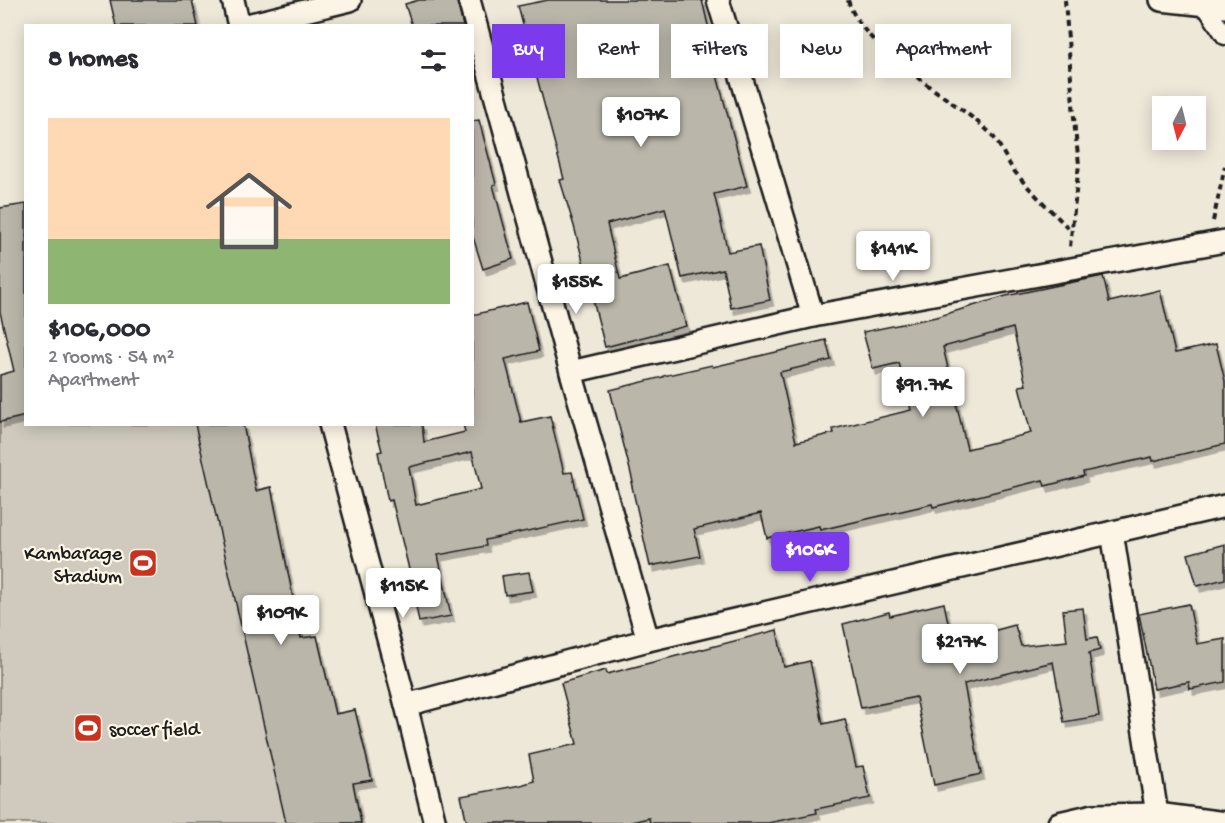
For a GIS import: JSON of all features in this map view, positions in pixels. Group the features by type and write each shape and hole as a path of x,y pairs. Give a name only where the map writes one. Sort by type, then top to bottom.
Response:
{"street":[{"path":"233,0 240,24"},
{"path":"249,24 350,0"},
{"path":"469,0 571,372 648,640"},
{"path":"718,0 813,316"},
{"path":"1161,0 1215,7 1225,36"},
{"path":"571,372 813,316 1217,242"},
{"path":"331,426 406,705 435,823"},
{"path":"406,705 648,640 1225,506"},
{"path":"1112,532 1157,814"},
{"path":"1059,823 1094,815 1157,814 1225,823"}],"path":[{"path":"848,0 867,33 909,72 987,130 1002,147 1014,171 1072,232"},
{"path":"1065,0 1079,164 1066,271"},
{"path":"1217,242 1225,166"}],"shaded area":[{"name":"Kambarage Stadium","path":"24,369 24,426 243,426 256,490 271,487 301,638 317,636 335,714 355,710 372,780 353,783 361,823 0,823 0,375"}],"building":[{"path":"110,0 192,0 198,24 116,24"},
{"path":"419,0 457,0 463,24 411,24 405,4"},
{"path":"548,0 702,0 708,24 671,24 671,78 718,78 747,186 714,194 728,252 759,246 770,300 731,308 723,269 682,278 665,208 607,224 620,279 670,266 686,326 605,347 560,180 564,179 537,78 565,78 565,24 523,24 518,6"},
{"path":"479,120 496,184 493,185 513,259 483,269 474,240 474,121"},
{"path":"24,204 24,416 0,422 0,375 14,371 0,312 0,208"},
{"path":"1103,276 1109,302 1160,290 1175,353 1216,344 1225,381 1225,444 1153,461 1152,457 1083,472 1084,476 1045,486 1043,480 933,507 932,504 820,530 819,526 767,538 761,513 694,529 700,556 650,566 631,482 633,482 610,390 826,340 831,360 780,372 796,442 834,433 833,429 911,410 899,363 873,369 863,332 936,317 1006,296","holes":["1013,328 1026,385 1019,386 1031,433 967,449 943,347"]},
{"path":"527,302 539,351 505,359 521,422 550,416 564,473 572,472 583,519 485,540 486,546 438,555 451,616 419,622 392,500 388,501 378,452 382,451 376,426 422,426 424,442 465,432 464,426 474,426 474,315","holes":["472,452 481,489 416,505 409,467"]},
{"path":"195,426 243,426 256,491 271,487 301,638 317,636 335,714 355,710 372,780 353,783 361,823 286,823"},
{"path":"1225,544 1225,579 1197,586 1188,554"},
{"path":"529,572 533,591 505,595 502,576"},
{"path":"944,603 952,642 1015,625 1021,646 1067,641 1063,610 1083,608 1087,639 1097,637 1100,650 1089,653 1099,716 1064,722 1053,662 964,684 981,774 934,785 916,697 861,708 843,624 889,612 890,616"},
{"path":"1189,604 1197,644 1225,639 1225,682 1190,689 1189,682 1154,689 1139,614"},
{"path":"777,630 784,667 810,661 823,724 845,719 856,767 863,766 870,798 816,809 817,813 768,823 650,823 649,818 627,823 467,823 461,796 534,781 529,755 577,744 561,683 606,670 607,674"}],"place":[{"name":"Kambarage Stadium","path":"143,563"},
{"name":"soccer field","path":"88,728"}]}
